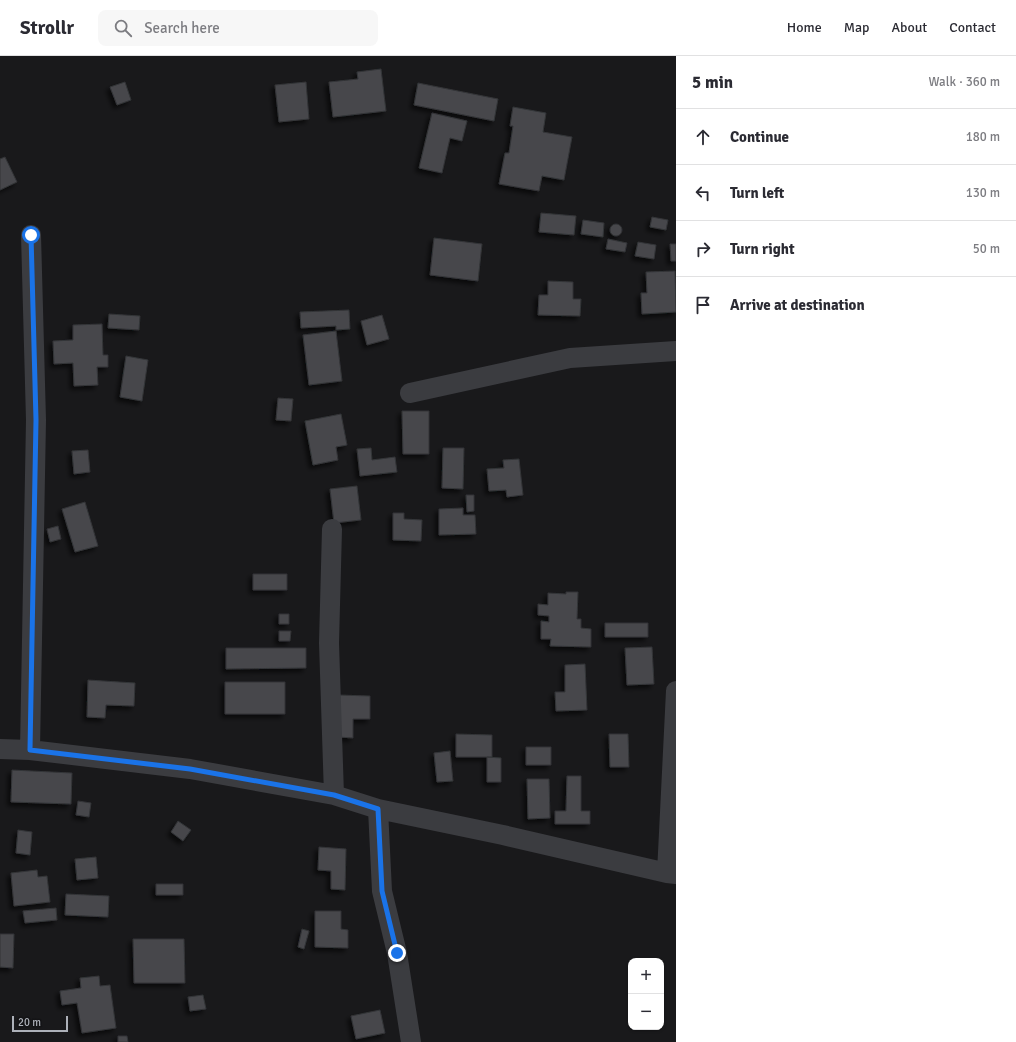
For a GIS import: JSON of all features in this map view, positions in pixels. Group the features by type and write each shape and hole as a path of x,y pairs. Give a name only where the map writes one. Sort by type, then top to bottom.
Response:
{"street":[{"path":"30,750 36,420 31,235"},
{"path":"410,393 570,358 676,351"},
{"path":"332,529 329,643 334,795"},
{"path":"0,749 30,750 190,769 334,795 378,809 672,873 676,691"},
{"path":"378,809 382,891 397,953 411,1042"}],"building":[{"path":"381,69 386,111 333,117 329,82 358,79 357,72"},
{"path":"125,82 131,100 117,105 110,87"},
{"path":"306,82 309,119 279,122 275,85"},
{"path":"418,83 498,99 494,121 414,105"},
{"path":"513,107 546,113 543,132 572,137 564,180 542,176 539,191 499,184 505,153 509,153 513,126 510,126"},
{"path":"432,113 467,121 462,141 450,138 442,173 419,168"},
{"path":"5,157 17,182 0,190 0,159"},
{"path":"541,213 576,216 574,235 539,232"},
{"path":"652,217 668,220 666,230 650,227"},
{"path":"583,220 604,223 603,237 581,234"},
{"path":"618,224 621,225 621,235 614,236 611,235 610,228 611,225"},
{"path":"434,238 482,244 478,281 430,275"},
{"path":"608,239 627,243 625,252 606,249"},
{"path":"638,242 656,245 654,259 635,256"},
{"path":"670,244 676,244 676,261 671,261"},
{"path":"675,271 676,312 642,314 641,293 647,293 646,272"},
{"path":"548,281 573,282 573,299 581,299 580,316 538,315 539,295 548,295"},
{"path":"349,310 350,329 336,330 336,326 301,328 300,312"},
{"path":"109,314 140,316 139,330 108,328"},
{"path":"382,315 389,339 367,345 361,321"},
{"path":"102,324 103,355 108,355 108,367 97,367 98,385 74,386 73,363 54,364 53,341 73,340 73,325"},
{"path":"336,331 342,381 309,385 303,335"},
{"path":"126,356 148,360 142,401 120,397"},
{"path":"278,398 293,399 291,421 276,420"},
{"path":"402,411 429,411 429,454 403,454"},
{"path":"341,414 347,445 336,447 338,460 313,465 305,421"},
{"path":"371,448 372,460 395,457 397,472 360,476 357,449"},
{"path":"443,448 464,448 463,489 442,488"},
{"path":"88,450 90,472 74,474 72,451"},
{"path":"519,459 523,495 507,497 506,490 489,491 487,469 504,468 503,460"},
{"path":"357,486 361,520 334,523 330,489"},
{"path":"466,495 474,495 474,511 467,512"},
{"path":"85,502 98,546 75,552 62,509"},
{"path":"463,508 463,515 475,515 476,534 439,535 439,509"},
{"path":"393,513 404,513 404,519 422,520 421,541 393,540"},
{"path":"58,526 61,539 50,542 47,529"},
{"path":"253,574 287,574 287,590 253,590"},
{"path":"566,592 578,592 577,619 581,619 581,628 591,629 591,647 550,646 551,639 541,639 541,621 549,622 549,616 538,615 538,604 548,605 548,593 566,594"},
{"path":"279,614 289,614 289,624 279,624"},
{"path":"605,623 648,623 648,637 605,637"},
{"path":"279,631 291,631 290,641 279,641"},
{"path":"652,647 654,684 627,685 625,648"},
{"path":"226,648 306,648 306,668 226,669"},
{"path":"585,664 587,710 556,711 555,692 565,692 565,665"},
{"path":"88,680 135,683 134,706 106,705 105,718 87,717"},
{"path":"225,682 285,682 285,714 225,714"},
{"path":"339,695 370,696 370,719 353,719 353,738 338,737"},
{"path":"456,734 492,735 492,757 456,757"},
{"path":"609,734 628,734 629,767 610,767"},
{"path":"526,747 551,747 551,765 526,765"},
{"path":"450,751 453,781 437,782 434,753"},
{"path":"487,757 501,758 501,782 487,782"},
{"path":"12,770 72,773 71,804 11,802"},
{"path":"567,776 581,776 581,811 590,811 590,824 555,824 555,811 566,811"},
{"path":"527,779 549,779 550,818 528,819"},
{"path":"78,801 91,803 89,817 76,815"},
{"path":"178,821 191,830 183,841 171,832"},
{"path":"18,830 32,832 30,855 16,853"},
{"path":"319,847 346,849 345,890 331,889 331,871 318,870"},
{"path":"96,857 98,878 77,880 75,859"},
{"path":"37,870 38,877 47,876 50,902 14,906 11,873"},
{"path":"156,884 183,884 183,895 156,895"},
{"path":"66,894 109,896 108,917 65,915"},
{"path":"56,908 57,920 25,923 23,911"},
{"path":"315,911 341,911 341,929 348,930 348,948 315,947"},
{"path":"302,929 309,931 304,949 298,947"},
{"path":"0,934 14,934 13,968 0,967"},
{"path":"133,939 184,939 185,983 134,983"},
{"path":"99,976 100,986 110,985 116,1028 82,1033 77,1003 62,1005 60,991 81,988 80,978"},
{"path":"203,995 206,1009 190,1011 188,997"},
{"path":"380,1010 385,1033 356,1039 351,1016"},
{"path":"118,1036 127,1036 128,1042 118,1042"}],"route":[{"path":"31,235 36,420 30,750 190,769 334,795 378,809 382,891 397,953"}]}
